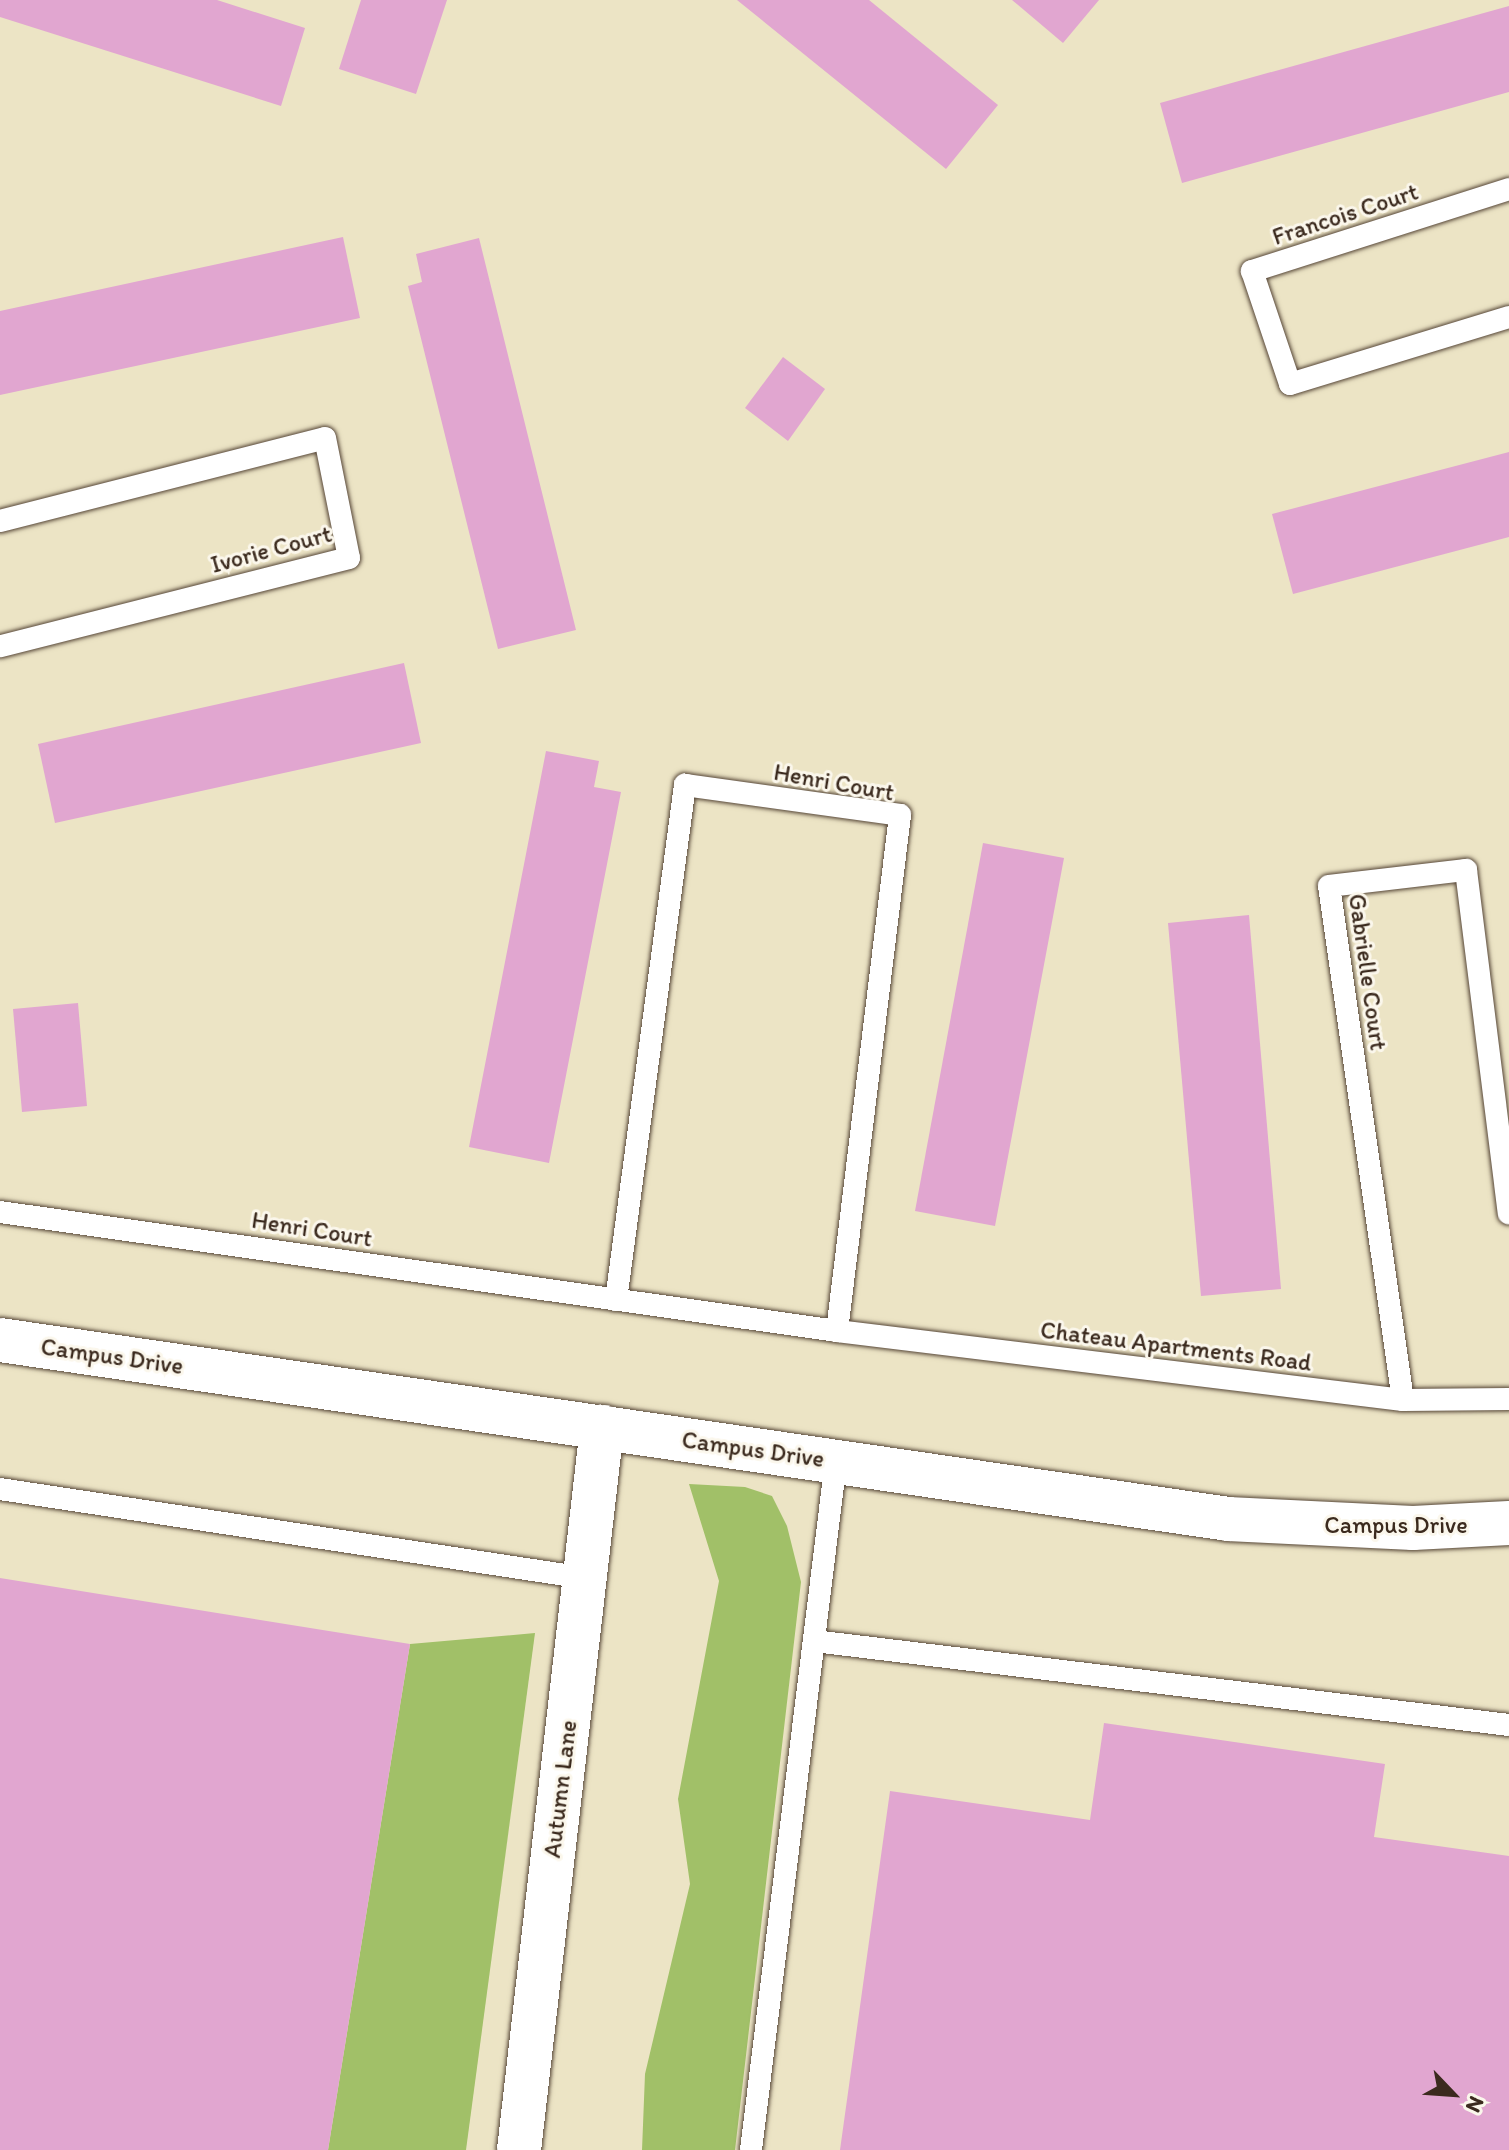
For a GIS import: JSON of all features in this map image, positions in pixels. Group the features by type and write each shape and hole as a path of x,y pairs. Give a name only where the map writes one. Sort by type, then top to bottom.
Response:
{"street":[{"name":"Campus Drive","path":"0,1340 1228,1519 1413,1528 1509,1523"},
{"name":"Autumn Lane","path":"519,2150 602,1427"}],"lane":[{"name":"Francois Court","path":"1509,189 1252,271 1290,384 1509,317"},
{"name":"Ivorie Court","path":"0,521 325,438 349,558 0,646"},
{"name":"Henri Court","path":"0,1212 616,1300 837,1331 900,815 685,785 616,1300"},
{"name":"Gabrielle Court","path":"1403,1400 1329,886 1466,870 1509,1213"},
{"name":"Chateau Apartments Road","path":"837,1331 1403,1400 1509,1399"},
{"path":"751,2150 836,1461"},
{"path":"0,1489 585,1578"},
{"path":"814,1641 1509,1725"}],"green space":[{"path":"689,1484 745,1487 772,1496 787,1526 801,1582 735,2150 642,2150 645,2074 690,1884 678,1799 719,1581"},
{"path":"535,1633 466,2150 328,2150 410,1644"}],"building":[{"path":"0,0 217,0 305,28 281,106 0,17"},
{"path":"361,0 447,0 416,94 339,69"},
{"path":"737,0 869,0 998,105 946,169"},
{"path":"1012,0 1099,0 1063,43"},
{"path":"1509,6 1509,92 1182,183 1160,103"},
{"path":"343,237 360,318 0,395 0,311"},
{"path":"479,238 576,630 498,649 408,286 422,282 416,254"},
{"path":"783,357 825,389 788,441 745,408"},
{"path":"1509,452 1509,537 1293,594 1272,514"},
{"path":"404,663 421,743 55,823 38,744"},
{"path":"546,751 599,761 594,787 621,792 549,1163 469,1147"},
{"path":"983,843 1064,858 995,1226 915,1211"},
{"path":"1249,915 1281,1289 1201,1296 1168,923"},
{"path":"78,1003 87,1106 22,1112 13,1009"},
{"path":"0,1578 410,1644 328,2150 0,2150"},
{"path":"1104,1723 1385,1764 1374,1837 1509,1856 1509,2150 840,2150 890,1791 1090,1820"}]}
